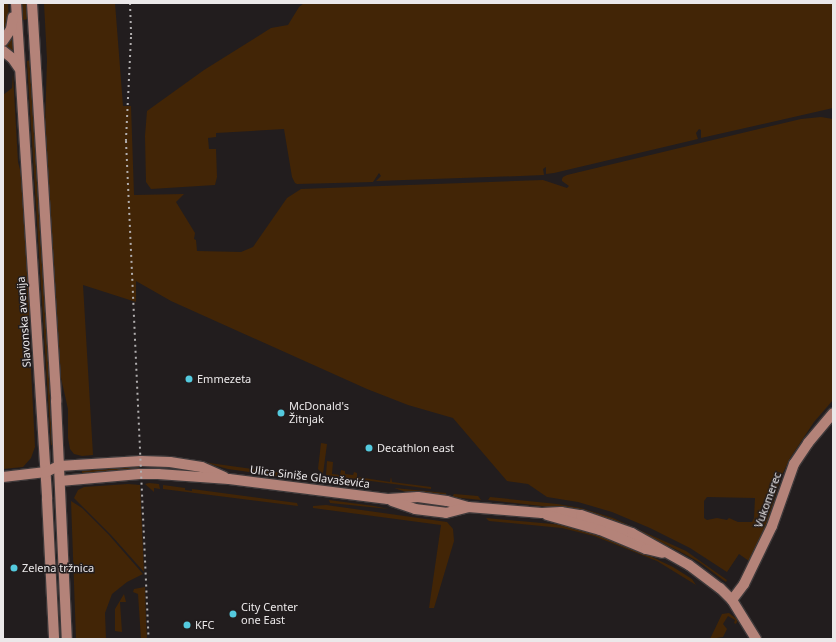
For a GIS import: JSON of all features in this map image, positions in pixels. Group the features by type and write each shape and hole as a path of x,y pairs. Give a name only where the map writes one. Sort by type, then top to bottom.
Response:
{"main road":[{"path":"3,41 11,29 15,3"},
{"name":"Slavonska avenija","path":"15,3 46,472 54,639"},
{"path":"32,3 60,481 66,639"},
{"path":"3,51 12,58 20,70"},
{"name":"Vukomerec","path":"732,600 744,584 772,526 794,464 808,442 833,413"},
{"name":"Ulica Siniše Glavaševića","path":"59,466 141,461 170,462 202,467 229,479"},
{"path":"3,477 46,472 59,466"},
{"path":"46,472 60,481"},
{"name":"Ulica Siniše Glavaševića","path":"60,481 140,474 229,479 388,499 415,508 446,512 468,507 542,514 562,512 592,518 632,533 674,556 720,588 732,600 756,639"}],"shaded area":[{"path":"3,3 8,3 9,25 3,38"},
{"path":"22,3 27,3 28,19 23,20"},
{"path":"44,3 115,3 123,106 131,106 134,195 184,194 176,202 195,233 194,239 196,240 197,251 241,252 253,247 287,198 301,189 543,180 567,188 569,186 562,181 562,179 567,175 801,119 821,117 833,119 833,400 814,422 790,458 781,477 767,524 749,561 739,554 727,572 690,548 650,528 612,512 578,502 547,497 528,484 507,481 453,418 408,405 367,389 171,301 136,281 136,302 83,285 93,455 82,456 74,454 70,449 68,438 68,409 61,378 45,125 47,60","holes":["707,497 755,498 754,518 752,522 738,522 729,518 727,520 717,518 707,520 704,518 704,501"]},
{"path":"304,3 833,3 833,108 701,138 701,130 699,129 696,133 698,139 554,173 546,174 546,167 543,169 544,175 376,181 381,176 379,173 373,182 297,184 292,177 284,129 216,133 216,137 208,138 209,149 216,149 217,177 215,185 151,189 146,182 145,136 147,111 204,70 271,28 288,25 299,7"},
{"path":"14,34 15,55 3,46"},
{"path":"30,60 55,445 51,445 27,61"},
{"path":"13,74 18,162 24,185 30,288 29,330 35,447 31,458 23,467 3,469 3,95 12,88"},
{"path":"321,443 327,444 323,474 318,469"},
{"path":"327,461 333,462 332,474 340,475 341,470 345,471 345,474 353,475 354,472 357,473 357,477 390,482 391,477 392,482 431,487 431,489 326,475"},
{"path":"202,462 288,474 290,478 228,469"},
{"path":"139,467 139,470 82,474 82,471"},
{"path":"128,484 140,485 144,572 111,535 74,498 78,490 84,487"},
{"path":"145,484 159,484 160,489 154,488 154,492"},
{"path":"163,485 185,488 185,490 192,491 192,489 297,503 298,506 163,489"},
{"path":"394,488 446,493 446,496 409,493"},
{"path":"454,494 478,496 481,500 452,497"},
{"path":"490,497 581,508 613,518 686,551 727,580 726,582 699,562 679,551 633,529 569,509 488,500"},
{"path":"329,500 374,506 389,509 330,503"},
{"path":"71,501 82,508 109,535 143,574 127,582 112,594 105,613 106,639 76,639"},
{"path":"326,505 447,522 453,529 454,541 434,608 429,608 441,525 313,508 313,506"},
{"path":"486,518 564,525 592,532 631,547 673,567 692,579 696,585 657,561 594,536 562,528 489,521"},
{"path":"145,587 147,639 141,639 138,594 133,592 134,589"},
{"path":"124,594 126,602 120,602 122,632 115,631 115,609"},
{"path":"729,613 738,620 736,624 734,623 735,620 728,616 723,624 727,629 723,637 710,639 722,614"}],"railway":[{"path":"130,3 131,37 126,141 149,639"}],"place":[{"name":"Emmezeta","path":"189,379"},
{"name":"McDonald's Žitnjak","path":"281,413"},
{"name":"Decathlon east","path":"369,448"},
{"name":"Zelena tržnica","path":"14,568"},
{"name":"City Center one East","path":"233,614"},
{"name":"KFC","path":"187,625"}]}
